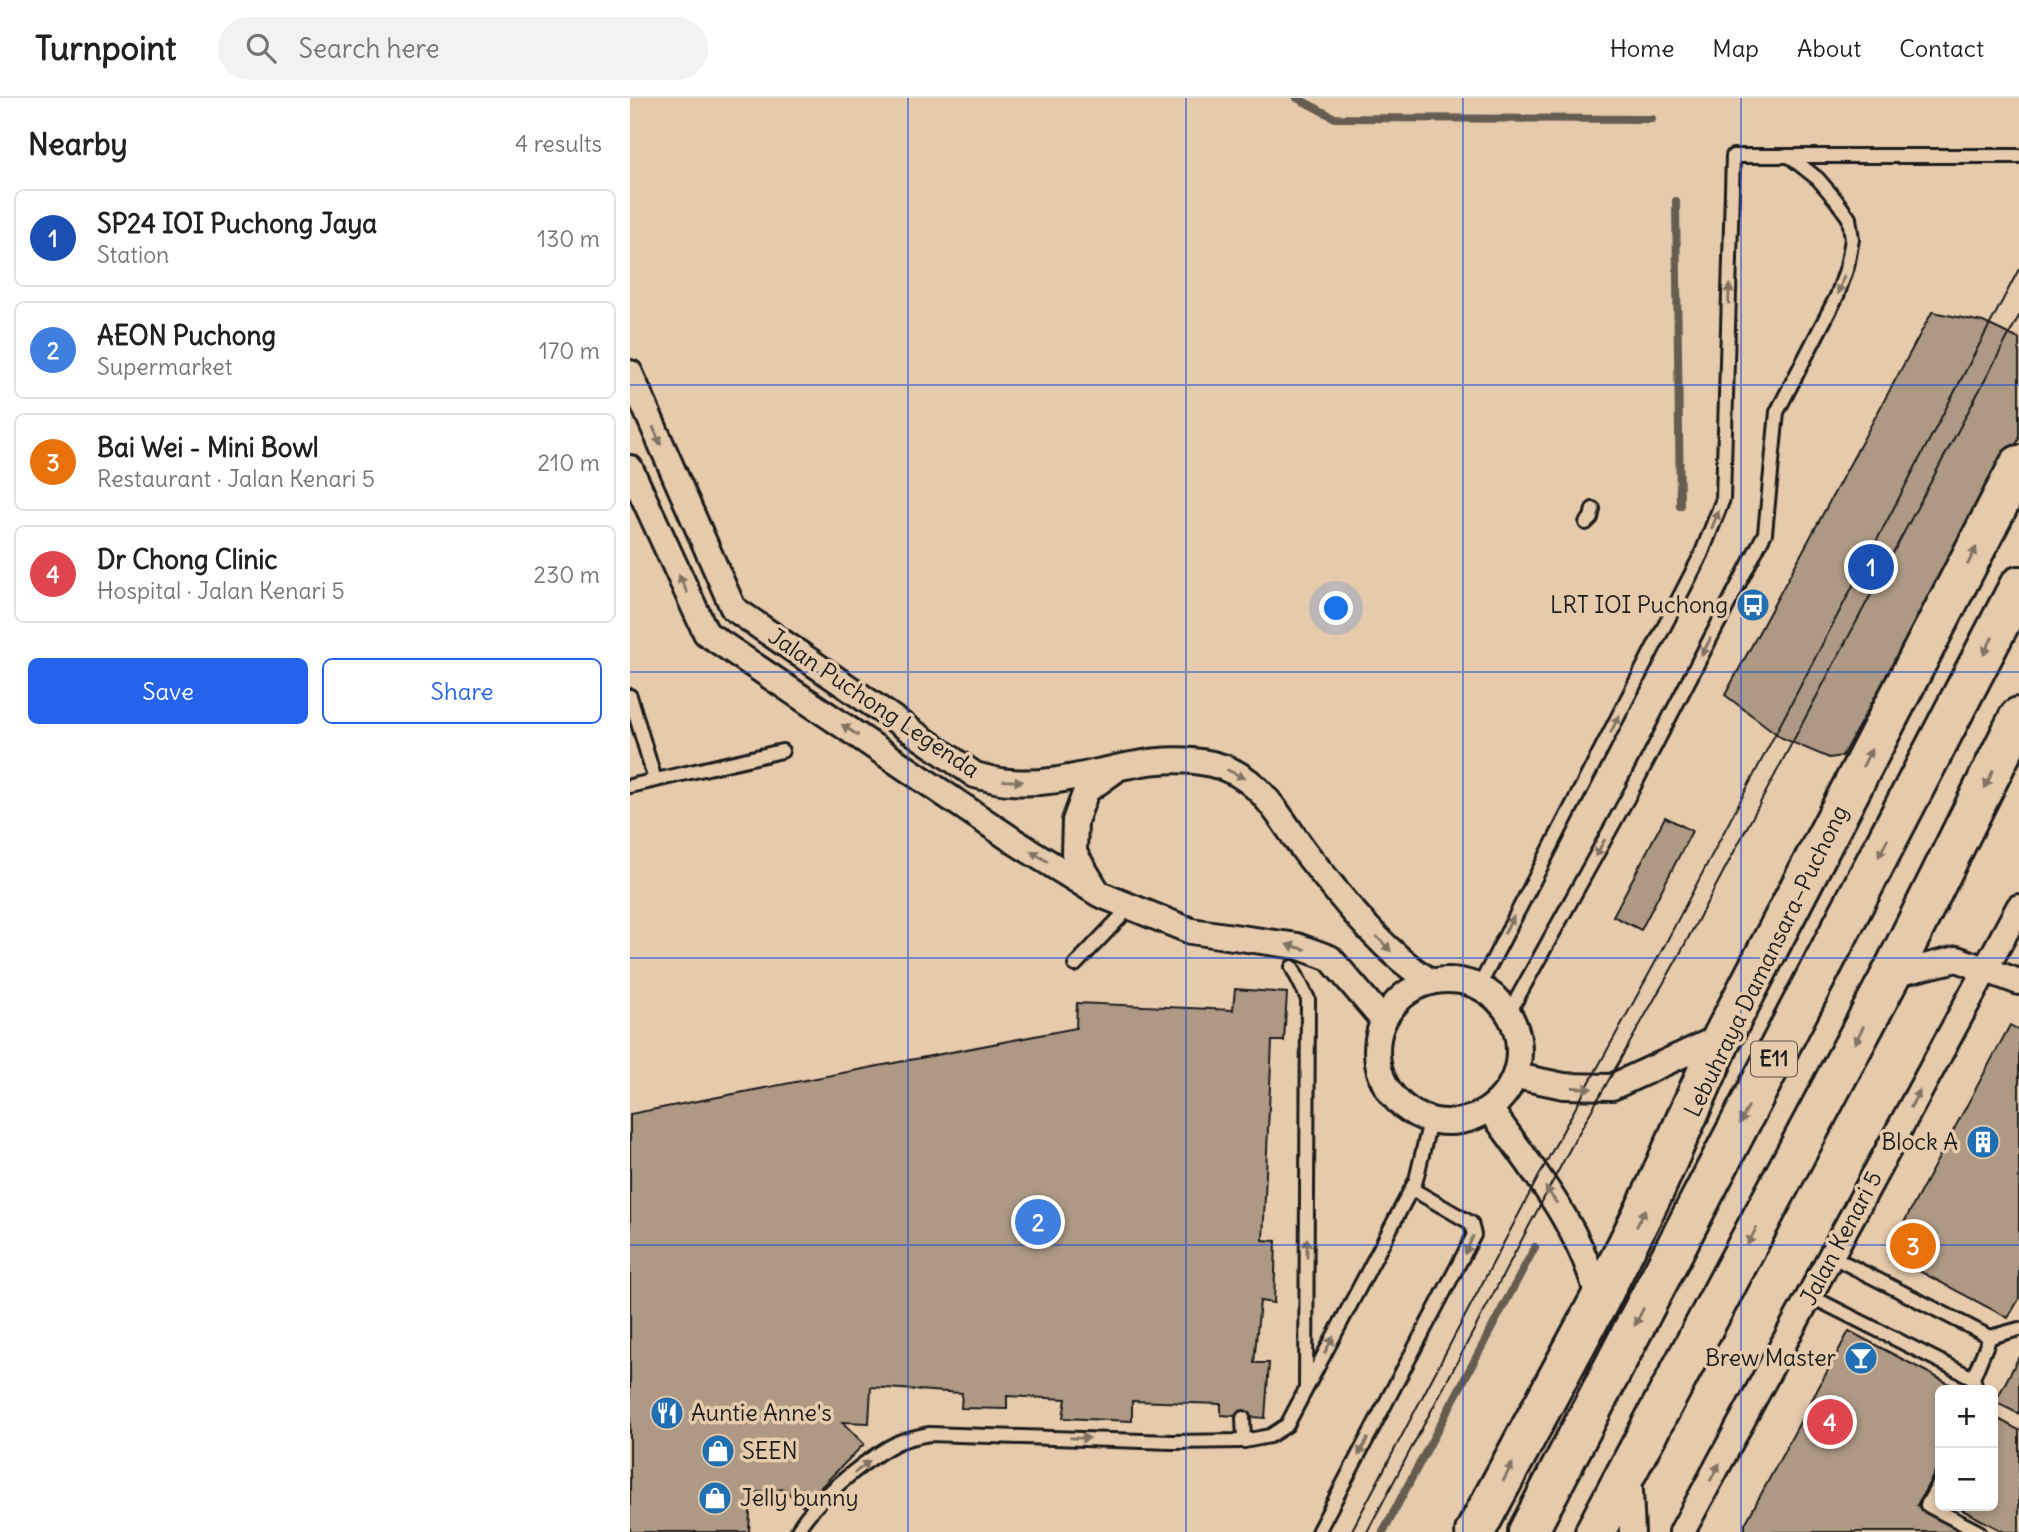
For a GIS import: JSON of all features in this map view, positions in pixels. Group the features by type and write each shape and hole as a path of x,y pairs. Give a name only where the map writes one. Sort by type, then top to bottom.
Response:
{"highway":[{"name":"Lebuhraya Damansara–Puchong","path":"1475,1532 1599,1301 1655,1189 1723,1037 2019,465"},
{"name":"Lebuhraya Damansara–Puchong","path":"1528,1532 2019,586"},
{"path":"1595,1532 1891,975 2019,717"}],"street":[{"name":"Jalan Puchong Legenda","path":"630,373 733,608 975,775 1013,783 1118,768 1163,758 1212,764 1241,774 1269,798 1307,855 1377,936 1406,966 1432,982"},
{"name":"Jalan Puchong Legenda","path":"630,468 706,633 1017,843 1100,894 1191,931 1297,946 1330,958 1383,1020"},
{"path":"1100,894 1074,853 1075,821 1086,791 1118,768"},
{"name":"Jalan Kenari 5","path":"1682,1532 2019,907"},
{"path":"1891,975 1957,959 1986,967 2019,982"},
{"path":"1456,980 1479,987 1496,998 1509,1013 1517,1033 1520,1054 1516,1076 1501,1100 1490,1109 1461,1121 1430,1121 1410,1112 1394,1099 1382,1081 1377,1061 1377,1040 1383,1020 1395,1002 1412,989 1432,982 1456,980"},
{"path":"1516,1076 1564,1086 1612,1087 1632,1081 1663,1061 1723,1037"},
{"path":"1490,1109 1565,1215 1586,1258 1599,1301"},
{"path":"1629,1468 1632,1532"}],"lane":[{"path":"1479,987 1701,555 1723,499 1733,156 2019,156"},
{"path":"1509,1013 1632,790 1765,533 1777,412 1837,296 1847,267 1852,239 1849,218 1836,200 1818,179 1789,156"},
{"path":"1586,523 1593,509"},
{"path":"630,696 655,779"},
{"path":"630,786 782,751"},
{"path":"1075,965 1131,906"},
{"path":"1292,967 1308,999 1306,1390"},
{"path":"797,1532 801,1522 822,1501 867,1463 893,1444 929,1434 1172,1442 1244,1441 1270,1436 1287,1425 1412,1189 1430,1121"},
{"path":"1318,1532 1474,1235 1471,1223 1412,1189"},
{"path":"1830,1256 1990,1337 2019,1329"},
{"path":"1810,1296 1975,1384 1990,1337"},
{"path":"1243,1418 1244,1441"},
{"path":"1935,1491 1927,1505 1935,1509"},
{"path":"1939,1511 1979,1532"}],"building":[{"path":"1932,312 1983,322 2019,339 2019,439 1842,756 1829,758 1782,738 1725,695"},
{"path":"1665,817 1692,831 1641,930 1613,916"},
{"path":"1235,989 1287,993 1284,1041 1272,1041 1263,1240 1276,1241 1274,1303 1260,1301 1254,1363 1269,1363 1265,1418 1221,1415 1221,1404 1132,1401 1132,1421 1063,1418 1066,1399 1007,1396 1007,1409 961,1408 962,1393 871,1387 869,1423 842,1422 864,1444 802,1506 784,1489 751,1493 749,1532 630,1532 630,1114 1076,1028 1077,1003 1233,1010"},
{"name":"Block A","path":"2010,1025 2019,1030 2019,1299 2008,1318 1887,1254"},
{"path":"1849,1331 1952,1385 1935,1385 1935,1472 1917,1505 1967,1532 1745,1532 1745,1524"},
{"path":"2019,1357 2019,1414 1998,1404 1998,1396"},
{"path":"1998,1419 2019,1430 2019,1532 2004,1532 1964,1511 1998,1511"}],"waterway":[{"path":"1297,98 1335,118 1652,119"},
{"path":"1676,201 1680,506"},
{"path":"1383,1532 1535,1247"}],"tram line":[{"path":"1351,1532 1559,1138 1661,952 2019,269"},
{"path":"1367,1532 1572,1145 1676,961 2019,316"}],"place":[{"name":"SP24 IOI Puchong Jaya","path":"1871,567"},
{"name":"LRT IOI Puchong","path":"1753,605"},
{"name":"Block A","path":"1983,1142"},
{"name":"AEON Puchong","path":"1038,1222"},
{"name":"Bai Wei - Mini Bowl","path":"1913,1246"},
{"name":"Brew Master","path":"1861,1358"},
{"name":"Auntie Anne's","path":"667,1413"},
{"name":"Dr Chong Clinic","path":"1830,1422"},
{"name":"SEEN","path":"718,1451"},
{"name":"Jelly bunny","path":"715,1498"}]}
